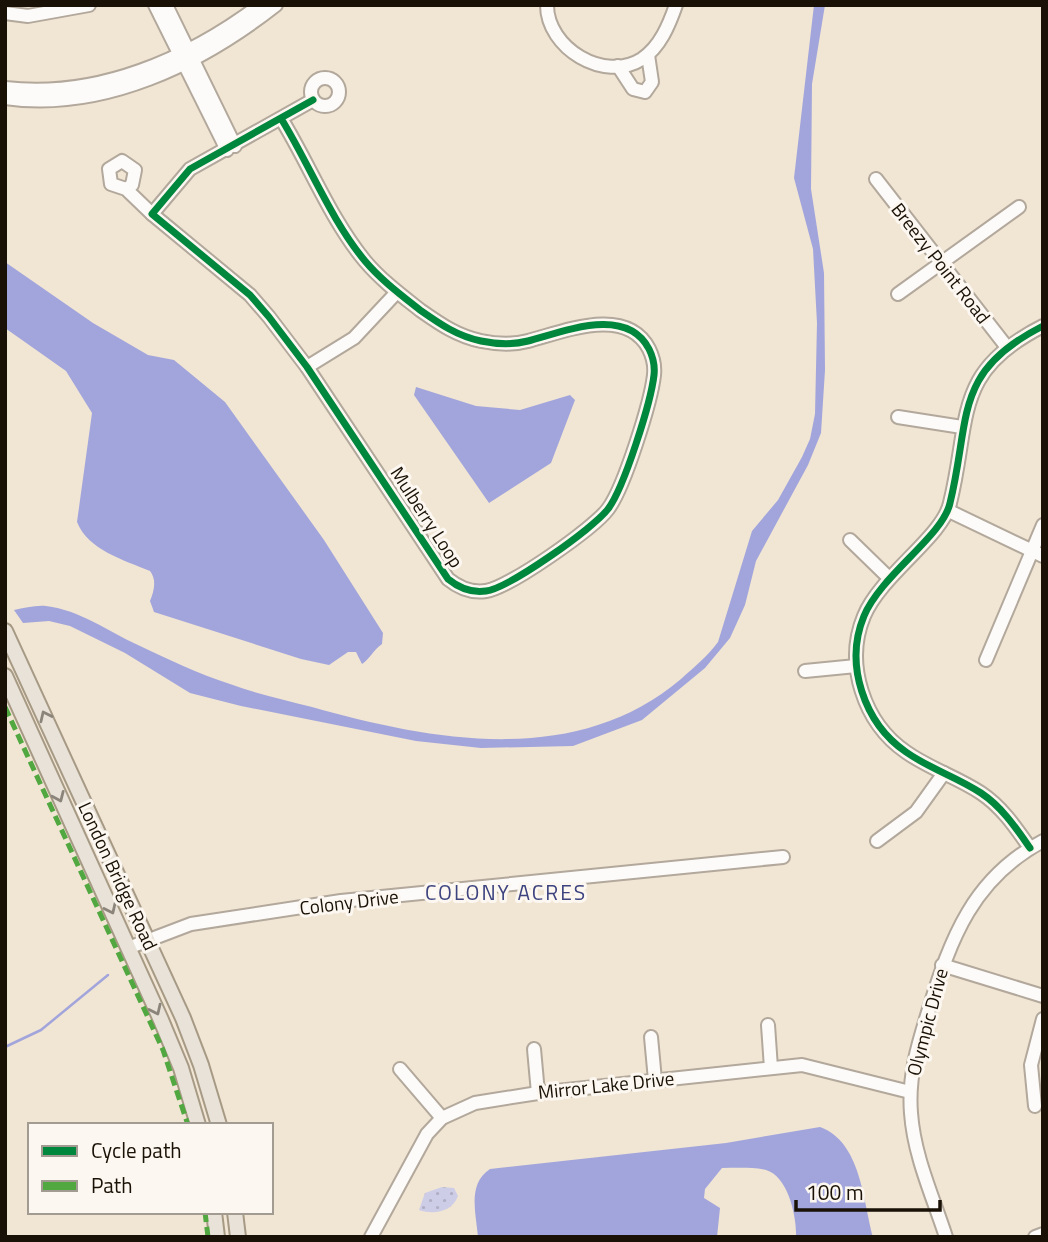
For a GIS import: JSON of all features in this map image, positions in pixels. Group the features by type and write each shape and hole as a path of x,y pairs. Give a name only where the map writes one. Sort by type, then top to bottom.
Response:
{"main road":[{"name":"London Bridge Road","path":"5,631 192,1040 218,1123"},
{"name":"London Bridge Road","path":"6,681 181,1068 197,1123"},
{"path":"215,1214 217,1237"},
{"path":"235,1214 237,1237"}],"street":[{"path":"5,13 28,16 89,5"},
{"path":"155,5 186,57 231,148"},
{"path":"166,5 186,57"},
{"path":"5,88 57,89 96,84 186,57 260,5"},
{"path":"5,99 85,97 127,87 186,57 276,5"},
{"path":"547,5 551,30 570,51 587,59 618,66 635,63 648,55 664,35 676,5"},
{"path":"618,66 633,89 645,92 652,82 648,55"},
{"path":"152,214 190,169 282,120 313,100"},
{"name":"Mulberry Loop","path":"125,189 250,295 307,367 403,508 442,573 456,585 477,592 494,590 587,530 608,509 623,481 654,377 652,355 644,342 632,331 614,326 566,329 527,342 485,342 442,326 397,292 351,243 282,120"},
{"name":"Breezy Point Road","path":"876,179 1006,346"},
{"path":"898,294 1019,207"},
{"path":"307,367 354,338 397,292"},
{"path":"1030,848 990,801 909,754 887,736 870,711 856,666 863,618 874,594 948,511 966,408 983,373 1006,346 1043,326"},
{"path":"898,417 962,427"},
{"path":"948,511 1037,553"},
{"path":"986,660 1037,553 1043,525"},
{"path":"850,540 888,577"},
{"path":"805,671 856,666"},
{"path":"6,681 26,676"},
{"path":"877,841 888,836 916,812 944,773"},
{"name":"Olympic Drive","path":"946,1237 914,1137 910,1092 915,1054 955,931 975,898 1008,865 1043,841"},
{"name":"Colony Drive","path":"128,948 191,924 341,901 783,857"},
{"path":"942,965 1043,996"},
{"path":"1035,1106 1031,1065 1043,1019"},
{"path":"768,1025 771,1068"},
{"path":"652,1037 655,1080"},
{"path":"534,1049 538,1093"},
{"name":"Mirror Lake Drive","path":"442,1118 490,1100 802,1065 836,1071 910,1092"},
{"path":"371,1237 419,1146 442,1118 400,1069"},
{"path":"1035,1237 1043,1234"}],"shaded area":[{"path":"442,1187 454,1188 458,1196 451,1206 436,1212 419,1210 425,1193"}],"water":[{"path":"814,5 825,5 812,84 811,189 824,273 825,370 821,433 808,465 756,561 745,605 730,638 705,668 642,720 573,746 481,748 416,741 241,706 190,693 125,653 70,626 49,621 23,623 14,610 38,606 58,608 82,616 183,666 240,688 358,719 454,737 503,739 550,736 596,726 640,707 681,679 718,642 752,531 778,500 802,457 810,439 815,414 817,323 813,249 794,178"},
{"path":"5,262 93,323 148,355 174,360 225,402 324,540 383,633 382,644 365,662 362,664 356,652 348,652 329,665 301,659 154,612 150,601 154,582 150,571 118,558 89,540 77,522 92,413 66,371 5,328"},
{"path":"416,387 476,406 520,410 570,395 575,400 551,463 489,503 414,395"},
{"path":"820,1127 844,1145 852,1159 863,1190 873,1237 796,1237 790,1198 774,1174 756,1168 722,1168 705,1189 704,1198 720,1208 717,1237 478,1237 476,1191 483,1175 490,1169 726,1143"}],"waterway":[{"path":"5,1047 41,1030 108,975"}],"marked path":[{"path":"5,707 163,1050 187,1123"},
{"path":"205,1214 208,1237"}],"cycle path":[{"path":"282,120 331,210 365,261 398,293 442,325 472,339 504,344 576,328 610,325 625,328 639,336 649,349 654,372 648,404 622,483 608,509 550,556 513,580 481,591 461,587 448,579 307,367 269,317 250,295 152,214 190,169 313,100"},
{"path":"1030,848 1008,818 989,799 972,787 915,758 891,740 869,709 857,672 856,653 858,634 872,601 945,516 950,503 970,400 979,380 993,361 1014,343 1043,326"}],"district":[{"name":"COLONY ACRES","path":"506,893"}]}
